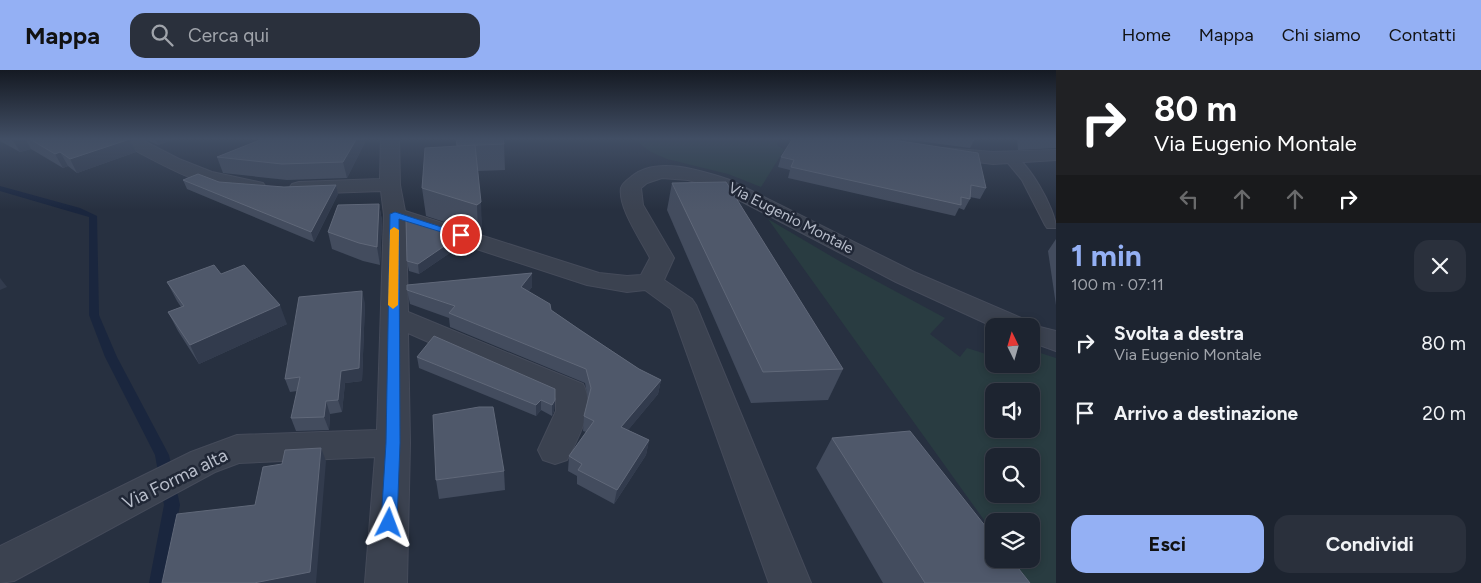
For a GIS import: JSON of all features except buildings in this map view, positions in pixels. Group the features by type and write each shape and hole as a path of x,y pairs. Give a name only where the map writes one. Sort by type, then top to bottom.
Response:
{"street":[{"path":"175,162 223,183 287,188 390,185"},
{"path":"386,583 393,443 395,214 390,185 390,162"},
{"name":"Via Eugenio Montale","path":"650,282 662,258 633,206 631,187 638,178 656,172 694,174 724,184 905,277 998,318"},
{"path":"395,214 596,280 628,284 650,282 683,305 790,583"},
{"path":"393,316 572,392 572,411 555,450"},
{"path":"1040,335 1056,341"},
{"name":"Via Forma alta","path":"0,567 203,462 236,449 393,443"}],"lane":[{"path":"1014,162 1024,173 1038,196 1052,225"}],"green space":[{"path":"679,162 777,162 761,187 728,174"},
{"path":"768,219 841,262 945,318 930,334 960,357 967,348 985,354 985,373 1040,373 1040,353 1056,358 1056,583 1029,583 1018,568 1040,568 1040,513 985,513 985,521"}],"waterway":[{"path":"0,188 93,216 94,315 111,357 162,455 172,505 157,583"}],"slow traffic":[{"path":"393,305 394,230"}],"route":[{"path":"389,523 393,443 395,214 461,235"}]}
